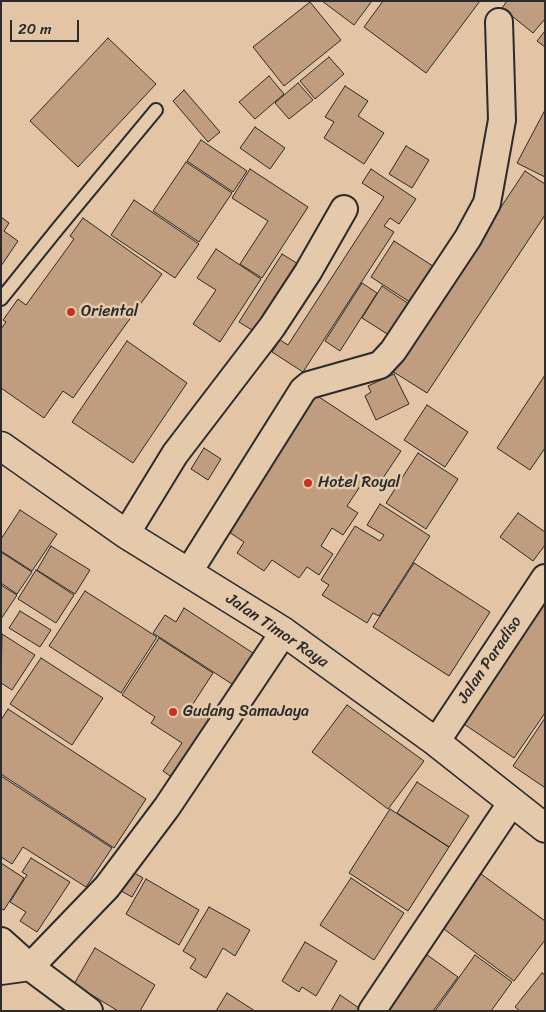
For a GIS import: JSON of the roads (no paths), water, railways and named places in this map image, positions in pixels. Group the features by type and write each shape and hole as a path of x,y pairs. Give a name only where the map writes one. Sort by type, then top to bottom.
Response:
{"highway":[{"name":"Jalan Timor Raya","path":"1,446 126,534 284,632 436,742 545,828"}],"street":[{"path":"188,573 303,390 309,385 318,382 380,365 393,351 468,238 487,204 502,120 498,22"},
{"path":"126,534 175,454 272,327 308,272 344,209"},
{"name":"Jalan Paradiso","path":"436,742 545,578"},
{"path":"1,971 30,967 108,886 172,799 284,632"},
{"path":"372,1011 512,802"},
{"path":"1,940 30,967 89,1011"}],"lane":[{"path":"1,299 58,226 156,110"}],"place":[{"name":"Oriental","path":"71,312"},
{"name":"Hotel Royal","path":"308,483"},
{"name":"Gudang SamaJaya","path":"173,712"}]}
